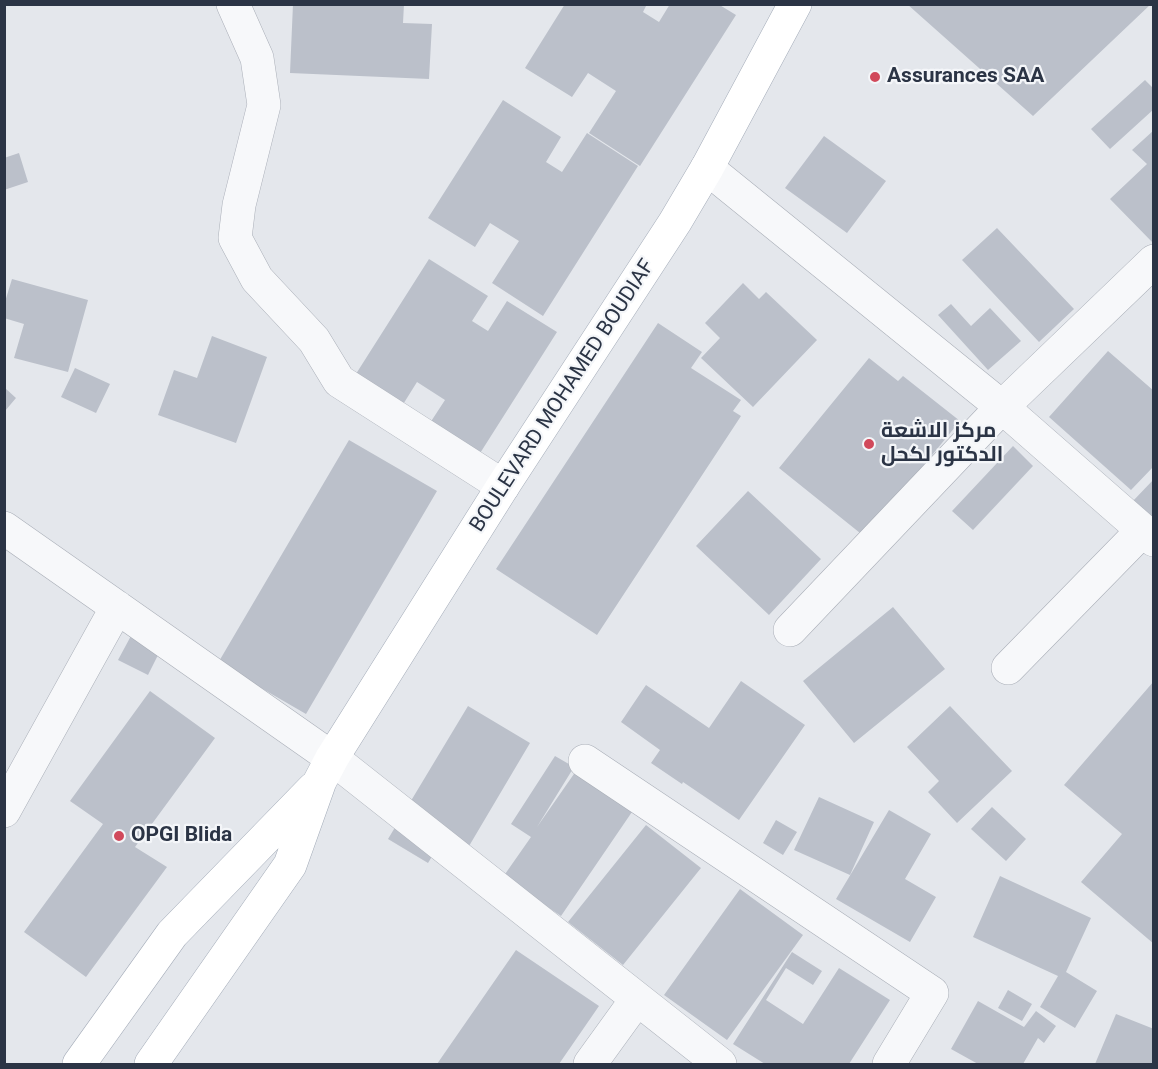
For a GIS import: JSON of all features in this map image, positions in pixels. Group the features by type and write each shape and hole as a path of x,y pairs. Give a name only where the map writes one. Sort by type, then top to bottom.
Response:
{"main road":[{"name":"BOULEVARD MOHAMED BOUDIAF","path":"326,770 503,486 675,222 707,168 795,4"},
{"path":"79,1065 172,934 326,770"},
{"path":"151,1065 290,865 326,770"}],"street":[{"path":"233,4 257,58 264,105 239,205 235,238 257,279 314,340 339,381 503,486"},
{"path":"707,168 1002,407 1148,535 1008,668"},
{"path":"790,630 1002,407 1154,261"},
{"path":"4,528 117,607 326,770 637,999 720,1065"},
{"path":"4,811 117,607"},
{"path":"585,762 932,993 889,1065"},
{"path":"590,1065 637,999"}],"building":[{"path":"293,4 404,4 403,23 432,24 429,79 290,73"},
{"path":"565,4 647,4 643,12 659,22 670,4 718,4 736,15 640,166 589,133 616,91 588,73 572,97 525,68"},
{"path":"907,4 1151,4 1033,116"},
{"path":"1145,80 1154,89 1154,109 1110,149 1091,129"},
{"path":"503,100 561,137 546,162 562,172 587,133 638,166 543,316 492,283 519,241 490,223 475,247 428,218"},
{"path":"1154,130 1154,244 1110,199 1147,164 1132,150"},
{"path":"824,136 886,181 847,233 785,188"},
{"path":"19,153 28,182 4,190 4,158"},
{"path":"997,228 1074,309 1039,342 962,260"},
{"path":"429,259 488,296 472,321 488,331 507,301 557,332 477,458 428,426 445,400 417,382 402,406 354,377"},
{"path":"12,279 88,300 68,372 14,358 24,324 4,318 4,305"},
{"path":"743,283 759,299 766,292 817,340 753,407 701,358 720,338 705,323"},
{"path":"951,304 971,326 990,308 1021,341 988,370 938,315"},
{"path":"658,323 702,352 691,368 741,400 733,411 741,416 597,635 496,569"},
{"path":"212,336 267,357 236,443 158,415 174,370 197,378"},
{"path":"1108,351 1154,391 1154,466 1131,490 1049,417"},
{"name":"مركز الاشعة الدكتور لكحل","path":"869,358 898,381 903,376 960,421 865,537 779,468"},
{"path":"75,368 110,384 96,413 61,397"},
{"path":"5,388 16,398 5,411"},
{"path":"349,440 437,491 306,714 218,663"},
{"path":"1013,446 1033,466 973,530 952,511"},
{"path":"1154,479 1154,522 1132,502"},
{"path":"748,491 821,559 769,615 696,546"},
{"path":"893,607 945,669 854,743 803,681"},
{"path":"132,634 161,649 148,675 118,660"},
{"path":"741,681 805,725 739,820 651,763 660,750 621,722 646,685 709,728"},
{"path":"1154,681 1154,944 1081,882 1122,834 1064,785"},
{"name":"OPGI Blida","path":"150,691 215,738 135,847 167,867 86,977 24,932 103,824 70,801"},
{"path":"468,706 530,743 459,863 436,850 428,863 388,839"},
{"path":"950,706 1012,771 957,823 928,792 939,781 907,747"},
{"path":"555,756 574,767 537,827 576,771 634,809 561,916 503,877 531,837 511,824"},
{"path":"819,797 874,822 850,875 794,850"},
{"path":"992,807 1026,839 1006,861 971,829"},
{"path":"889,810 931,834 905,879 936,897 910,942 836,899"},
{"path":"776,820 797,832 783,855 763,843"},
{"path":"646,825 701,868 623,965 568,922"},
{"path":"1000,876 1091,918 1066,972 1097,991 1075,1028 1040,1007 1058,976 973,937"},
{"path":"740,889 803,935 727,1040 664,995"},
{"path":"516,950 599,1006 559,1064 437,1064"},
{"path":"792,952 822,971 813,985 786,968 766,1000 803,1024 839,968 890,1000 849,1064 765,1064 733,1044"},
{"path":"1008,990 1032,1004 1022,1021 998,1008"},
{"path":"978,1001 1024,1027 1036,1011 1056,1026 1044,1043 1038,1038 1023,1064 978,1064 951,1049"},
{"path":"1116,1014 1154,1029 1154,1064 1095,1064"}],"place":[{"name":"Assurances SAA","path":"875,77"},
{"name":"مركز الاشعة الدكتور لكحل","path":"869,444"},
{"name":"OPGI Blida","path":"119,836"}]}
